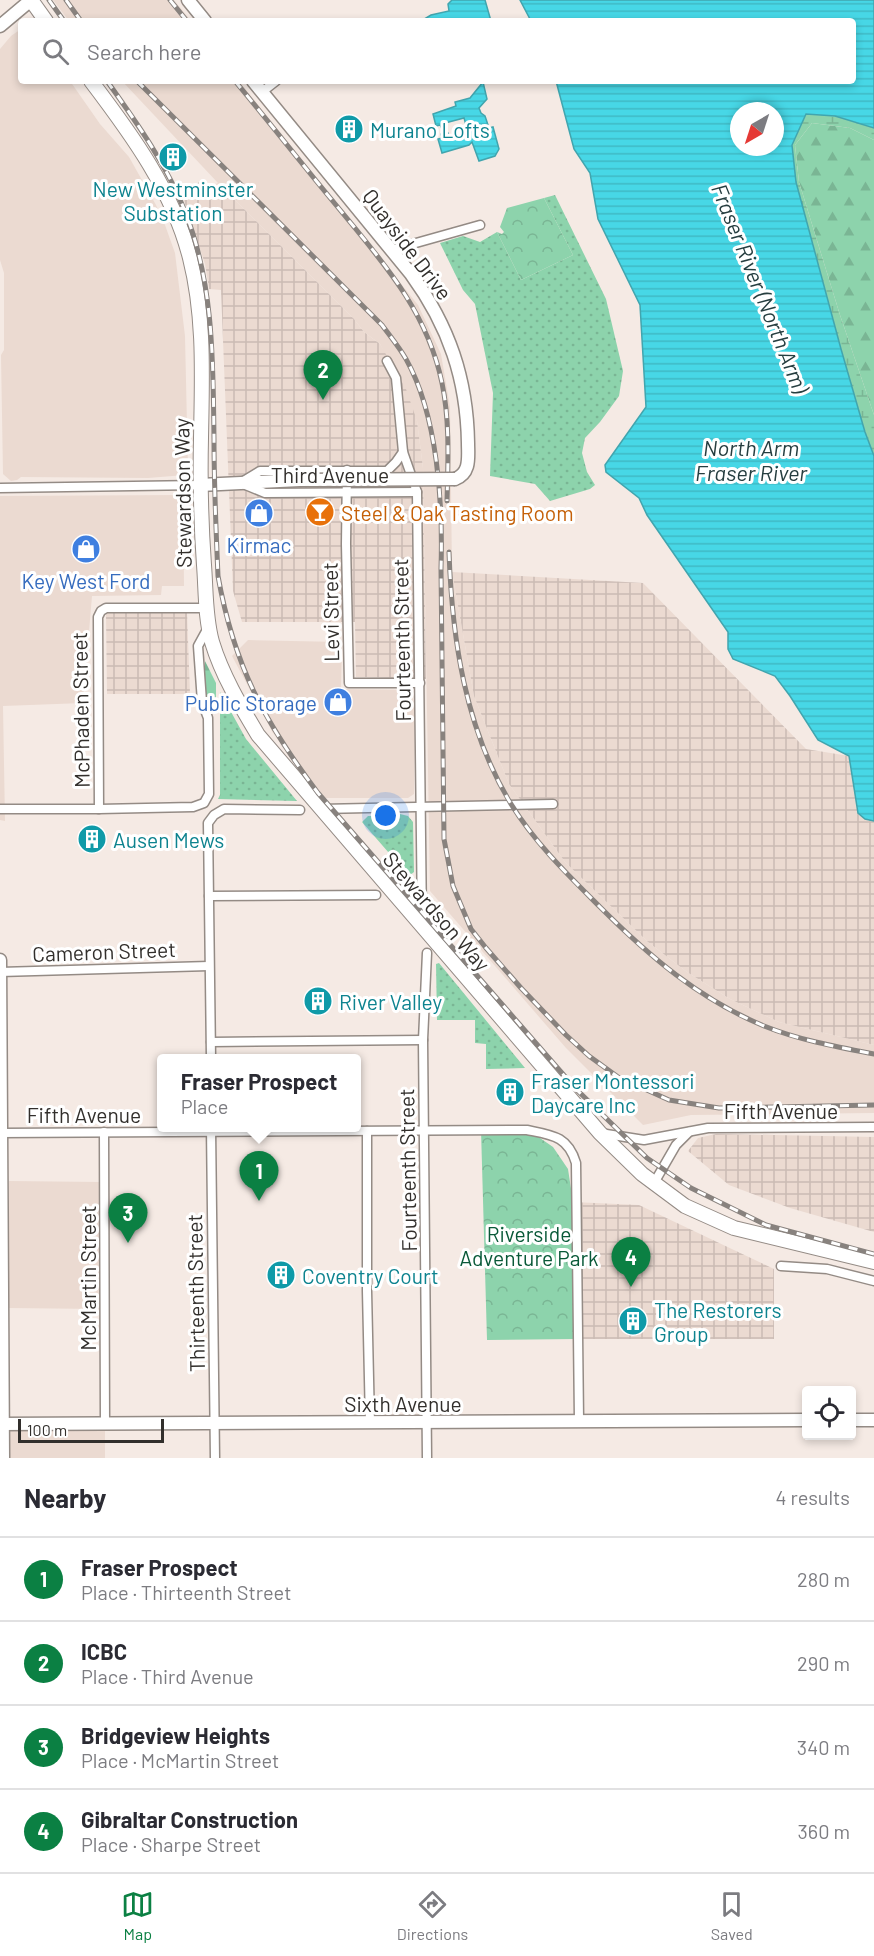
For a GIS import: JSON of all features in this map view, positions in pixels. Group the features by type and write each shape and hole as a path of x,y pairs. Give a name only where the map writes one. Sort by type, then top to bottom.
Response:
{"main road":[{"path":"31,0 44,18"},
{"name":"Stewardson Way","path":"93,84 155,172 175,214 190,257 199,306 202,363 200,485 209,626 221,666 235,697 258,735 600,1133 654,1183 685,1206 734,1228 874,1262"}],"street":[{"path":"0,26 31,0"},
{"path":"188,0 203,18"},
{"name":"Quayside Drive","path":"200,485 300,480 455,479 461,476 468,464 468,424 462,383 453,351 434,306 411,274 255,84"},
{"path":"262,92 272,84"},
{"path":"391,250 480,225"},
{"name":"Fourteenth Street","path":"387,361 396,378 403,452 417,492 422,924"},
{"name":"Third Avenue","path":"240,483 260,471 387,471 403,452"},
{"name":"Levi Street","path":"347,470 346,544 350,683 420,684"},
{"name":"Third Avenue","path":"240,483 265,493 417,492"},
{"path":"0,488 200,485"},
{"name":"McPhaden Street","path":"99,809 98,618 101,611 106,608 207,608"},
{"path":"0,809 193,807 204,803 209,794 208,718 202,702 198,646 209,626"},
{"path":"321,809 553,804"},
{"path":"211,1054 208,823 214,815 224,809 300,810"},
{"path":"209,896 376,895"},
{"name":"Fourteenth Street","path":"427,953 423,1040 428,1458"},
{"path":"0,960 3,1458"},
{"name":"Cameron Street","path":"0,972 209,966"},
{"path":"211,1042 423,1040"},
{"name":"Fifth Avenue","path":"600,1133 644,1140 708,1128 874,1127"},
{"name":"Fifth Avenue","path":"361,1131 527,1130 557,1136 572,1152 576,1163 579,1420"},
{"name":"Fifth Avenue","path":"1,1133 157,1131"},
{"path":"367,1131 370,1423"},
{"name":"McMartin Street","path":"104,1132 105,1424"},
{"name":"Thirteenth Street","path":"211,1132 215,1458"},
{"path":"654,1183 676,1146 690,1132"},
{"path":"780,1266 827,1269 874,1281"},
{"name":"Sixth Avenue","path":"2,1425 802,1420"},
{"path":"856,1420 874,1420"}],"shaded area":[{"path":"53,0 174,0 189,18 67,18"},
{"path":"18,31 18,84 72,84 100,124 129,157 165,225 175,253 185,336 188,470 185,475 148,478 21,477 11,481 3,474 1,355 4,350 4,273 0,260 0,49"},
{"path":"125,84 241,84 418,305 441,354 450,407 452,572 474,696 509,784 565,862 648,942 687,972 730,999 779,1022 874,1045 874,1113 691,1115 643,1125 566,1048 430,891 423,468 417,421 380,344 364,332 354,319 218,183"},
{"path":"199,182 210,187 218,183 354,319 364,332 380,344 406,389 417,421 423,468 426,679 356,677 355,622 242,622 233,591 221,290 209,289 205,264 183,198"},
{"path":"183,495 184,586 162,586 161,595 92,596 83,703 3,706 5,821 0,820 0,496"},
{"path":"452,572 643,583 806,749 849,756 858,813 865,819 874,821 874,1045 779,1022 730,999 687,972 648,942 565,862 509,784 474,696"},
{"path":"187,612 190,694 107,694 106,613"},
{"path":"248,640 342,642 341,689 410,690 415,707 414,794 408,798 325,798 273,733 232,656"},
{"path":"716,1134 874,1137 874,1232 790,1208 729,1185 688,1151 698,1138"},
{"path":"9,1181 100,1182 100,1309 8,1308"},
{"path":"573,1202 639,1205 774,1269 774,1339 575,1339"},
{"path":"3,1424 105,1424 105,1458 3,1458"}],"green space":[{"path":"806,113 835,116 874,128 874,140 850,128 812,123 795,145 799,182 874,415 874,456 841,349 796,182 792,145"},
{"path":"812,123 850,128 874,140 874,415 799,182 795,145"},
{"path":"555,195 606,299 623,371 619,396 585,438 582,453 587,472 595,485 590,489 550,501 535,484 490,476 493,393 475,304 463,290 440,243 463,236 480,242 497,232 521,280 573,255 544,198"},
{"path":"544,198 573,255 521,280 497,232 502,234 504,232 500,227 507,208"},
{"path":"205,661 216,683 216,705 214,706 209,704 206,698"},
{"path":"220,692 246,739 297,801 218,799 220,795"},
{"path":"400,814 408,816 413,822 414,872 409,876 362,822 368,816"},
{"path":"439,963 525,1068 486,1069 486,1044 475,1043 475,1020 437,1020 436,964"},
{"name":"Riverside Adventure Park","path":"527,1129 553,1147 568,1169 573,1202 575,1339 487,1340 481,1130"}],"water":[{"path":"452,0 485,0 490,18 426,18 449,11 448,4"},
{"name":"North Arm Fraser River","path":"520,0 874,0 874,128 835,116 806,114 792,145 796,182 841,349 874,456 874,821 865,819 858,813 849,756 818,740 775,676 733,659 728,649 728,632 647,515 639,498 606,472 605,465 646,407 640,305 598,219 590,173 574,149 557,84 856,84 856,18 529,18"},
{"path":"483,84 487,99 479,108 489,128 493,127 499,149 495,156 479,161 472,142 442,153 438,139 442,138 441,134 448,133 450,137 468,132 464,118 445,123 446,128 442,129 440,125 436,126 433,114 456,106 455,102 470,98"}],"railway":[{"path":"49,0 62,18"},
{"path":"66,0 79,18"},
{"path":"170,0 185,18"},
{"path":"109,84 161,161 186,214 195,241 207,297 212,353 218,576 242,665 282,741 318,793 575,1088 647,1158 691,1188 766,1225 874,1254"},
{"path":"140,84 382,325 403,355 417,382 432,433 441,517 444,839 453,886 471,929 521,988 589,1056 618,1077 669,1100 719,1108 874,1105"},
{"path":"237,84 385,266 414,309 435,357 445,397 448,442 447,501"},
{"path":"449,552 453,617 458,650 472,714 482,745 511,804 552,858 618,925 656,959 718,1003 777,1031 818,1043 874,1054"}],"place":[{"name":"Murano Lofts","path":"349,129"},
{"name":"New Westminster Substation","path":"173,157"},
{"name":"ICBC","path":"323,400"},
{"name":"Steel & Oak Tasting Room","path":"320,512"},
{"name":"Kirmac","path":"259,513"},
{"name":"Key West Ford","path":"86,549"},
{"name":"Public Storage","path":"338,702"},
{"name":"Ausen Mews","path":"92,839"},
{"name":"River Valley","path":"318,1001"},
{"name":"Fraser Montessori Daycare Inc","path":"510,1092"},
{"name":"Fraser Prospect","path":"259,1201"},
{"name":"Bridgeview Heights","path":"128,1243"},
{"name":"Coventry Court","path":"281,1275"},
{"name":"Gibraltar Construction","path":"631,1287"},
{"name":"The Restorers Group","path":"633,1321"}],"water label":[{"name":"Fraser River (North Arm)","path":"761,288"}]}
